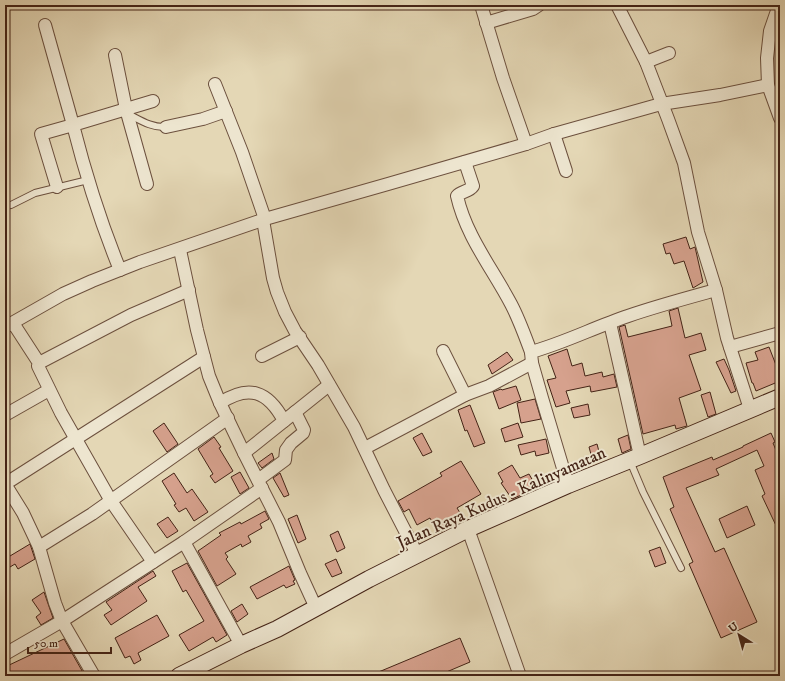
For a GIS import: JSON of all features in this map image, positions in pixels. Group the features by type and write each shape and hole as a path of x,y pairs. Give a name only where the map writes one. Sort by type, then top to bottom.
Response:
{"main road":[{"name":"Jalan Raya Kudus - Kalinyamatan","path":"188,674 241,645 277,629 417,554 468,529 568,485 780,397"}],"street":[{"path":"481,5 526,144"},
{"path":"486,23 533,9 539,5"},
{"path":"617,5 646,62 684,163 698,232 716,290 730,347 750,409"},
{"path":"779,5 770,31 767,58 768,85 780,118"},
{"path":"45,25 88,180 104,230 120,270"},
{"path":"646,62 670,53"},
{"path":"114,55 127,112 147,184"},
{"path":"215,84 242,152 264,220 270,267 277,292 300,337 318,365 365,448 384,490 417,554"},
{"path":"153,562 111,501 49,390 38,363 7,325 62,294 120,270 264,220 526,144 554,134 662,104 720,95 768,85"},
{"path":"57,187 39,135 127,112 153,101"},
{"path":"166,127 203,119 226,111"},
{"path":"554,134 566,171"},
{"path":"464,162 473,186 471,189 459,194 457,196 458,201 466,223 480,252 512,305 532,358 568,485"},
{"path":"180,250 209,376 220,403 279,522 316,608"},
{"path":"38,363 131,315 189,290"},
{"path":"365,448 465,394 489,386 549,347 610,323 662,305 716,290"},
{"path":"610,323 635,458"},
{"path":"730,347 780,332"},
{"path":"262,356 300,337"},
{"path":"443,351 465,394"},
{"path":"94,676 62,621 55,603 39,547 23,513 5,484 204,357"},
{"path":"244,453 329,385"},
{"path":"5,415 49,390"},
{"path":"220,403 239,393 252,392 271,401 284,421"},
{"path":"5,654 62,621 184,542 260,484 285,460 286,450 291,442 304,430 295,412"},
{"path":"39,547 111,501 228,418"},
{"path":"468,529 520,676"},
{"path":"184,542 241,645"}],"lane":[{"path":"127,112 151,125 166,127"},
{"path":"11,205 35,193 88,180"},
{"path":"635,458 643,492 681,568"}],"building":[{"path":"686,237 690,249 695,247 703,282 693,288 684,261 674,264 670,253 666,254 663,244"},
{"path":"678,308 685,338 701,333 706,350 689,355 701,390 679,398 687,426 676,429 675,425 643,434 619,327 625,325 628,337 672,326 669,311"},
{"path":"769,347 776,365 780,363 780,381 756,391 746,363 758,360 755,352"},
{"path":"567,349 572,366 582,363 585,376 602,372 603,377 614,374 617,387 591,392 590,386 566,391 570,403 556,407 547,380 556,378 548,356"},
{"path":"507,352 513,360 492,374 488,365"},
{"path":"724,359 736,391 731,393 716,362"},
{"path":"516,386 521,400 499,409 493,392"},
{"path":"710,392 716,414 708,417 701,395"},
{"path":"535,399 541,419 521,423 517,403"},
{"path":"588,404 590,415 574,418 571,408"},
{"path":"470,405 485,443 474,447 467,430 465,431 458,410"},
{"path":"164,423 178,444 167,452 153,431"},
{"path":"518,423 523,437 505,442 501,429"},
{"path":"422,433 432,452 423,456 413,438"},
{"path":"771,433 775,442 773,443 780,460 780,534 762,496 765,494 755,470 764,466 757,450 716,469 719,475 686,488 715,552 724,548 757,622 721,638 689,564 693,562 670,509 674,507 663,477 712,457 713,460"},
{"path":"628,435 631,449 622,453 618,439"},
{"path":"214,437 221,447 219,448 233,471 215,483 210,476 213,474 198,449"},
{"path":"546,439 549,453 536,456 535,451 521,455 518,445"},
{"path":"597,444 601,459 593,462 589,447"},
{"path":"272,453 274,459 262,468 258,463"},
{"path":"461,461 481,494 457,508 464,519 438,533 430,518 417,525 409,509 404,512 398,501 442,476 440,473"},
{"path":"512,465 520,478 529,474 537,488 512,499 501,483 503,482 498,473"},
{"path":"240,472 249,488 240,494 231,477"},
{"path":"174,473 187,493 192,489 208,512 194,521 186,508 179,512 174,505 176,504 162,481"},
{"path":"280,473 289,495 284,497 273,478"},
{"path":"747,506 755,525 727,538 719,519"},
{"path":"265,511 269,519 260,524 262,528 248,536 251,542 242,547 241,544 225,553 228,557 226,559 236,574 217,586 198,551 221,535 219,533 240,522 241,524"},
{"path":"297,515 306,539 298,543 288,519"},
{"path":"168,517 178,531 167,538 157,524"},
{"path":"338,531 345,548 337,552 330,535"},
{"path":"30,544 35,559 18,569 15,564 5,570 5,559"},
{"path":"660,547 666,563 655,567 649,551"},
{"path":"336,559 342,573 332,577 325,564"},
{"path":"187,563 227,635 216,642 213,637 189,651 179,635 204,621 186,590 183,592 172,571"},
{"path":"289,566 295,580 293,581 295,584 286,588 284,585 257,599 250,587"},
{"path":"153,571 156,576 138,587 147,601 111,625 104,615 112,610 106,602"},
{"path":"44,592 53,618 41,625 36,617 41,613 32,600"},
{"path":"242,604 248,614 237,622 231,611"},
{"path":"157,615 169,636 138,653 141,660 134,664 130,656 125,658 115,638"},
{"path":"460,638 470,662 437,676 369,676"},
{"path":"64,639 85,676 5,676 5,667"}]}
